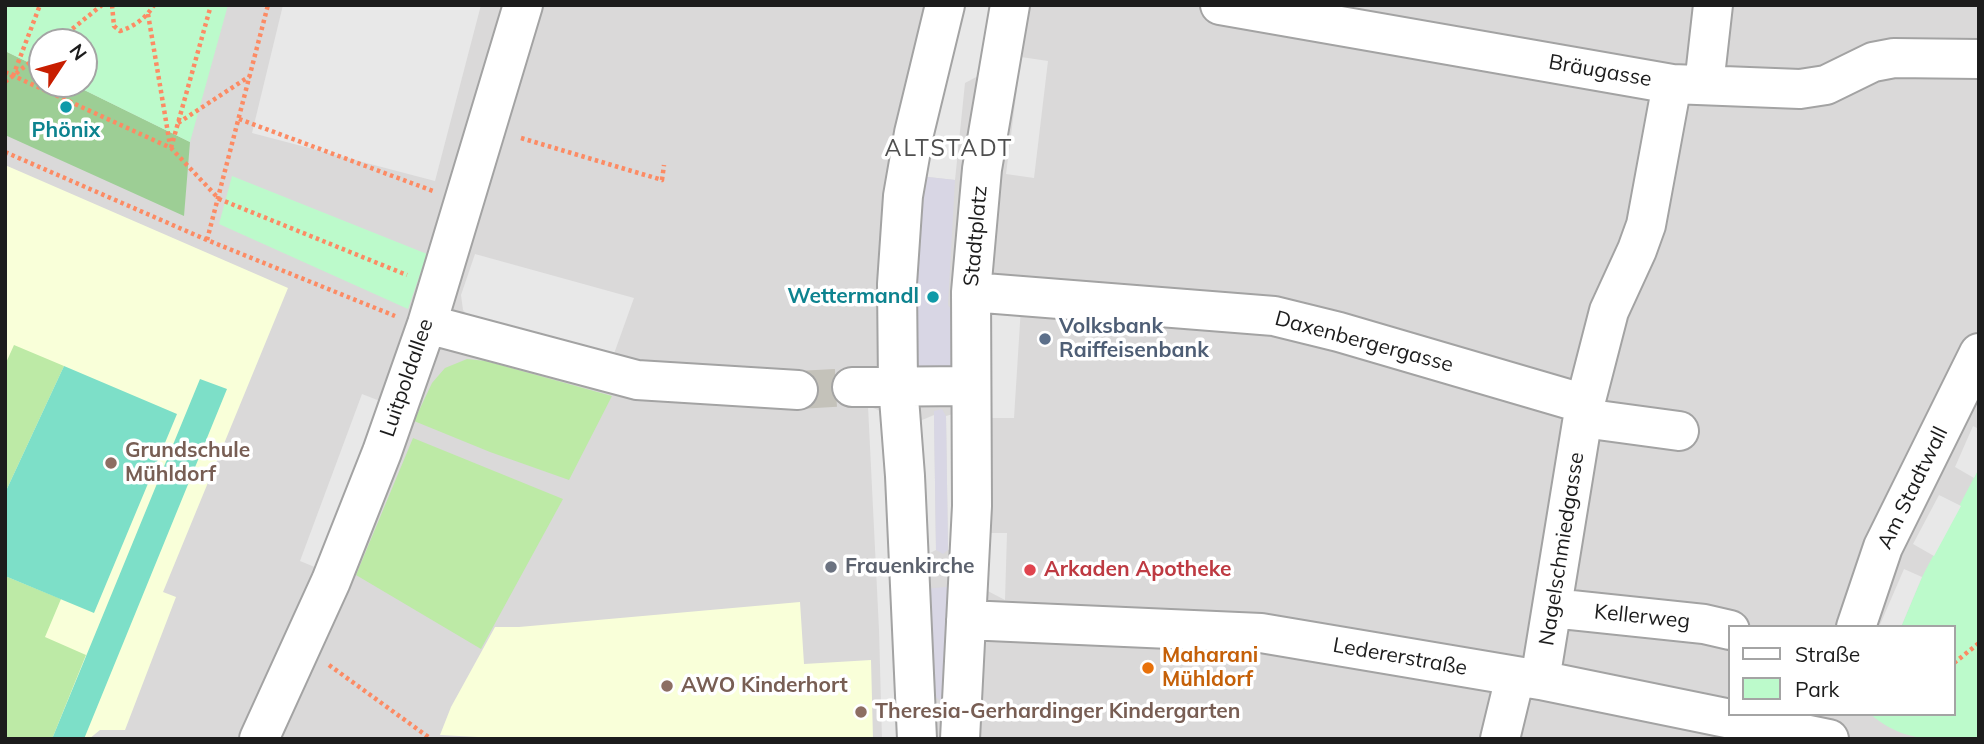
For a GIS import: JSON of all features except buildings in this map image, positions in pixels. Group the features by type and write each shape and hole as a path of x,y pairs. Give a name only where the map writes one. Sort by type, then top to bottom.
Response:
{"street":[{"name":"Luitpoldallee","path":"259,739 331,581 382,452 432,306 523,5"},
{"path":"917,739 898,385 897,284 903,196 914,134 945,5"},
{"name":"Stadtplatz","path":"960,739 972,506 971,292 982,169 1010,5"},
{"name":"Bräugasse","path":"1220,5 1688,85 1800,89 1826,85 1873,62 1894,58 1979,60"},
{"name":"Nagelschmiedgasse","path":"1500,739 1528,679 1552,608 1584,411 1609,311 1646,225 1713,5"},
{"name":"Daxenbergergasse","path":"971,292 1274,316 1352,335 1584,411"},
{"path":"432,306 637,380 798,390"},
{"name":"Am Stadtwall","path":"1857,625 1883,547 1979,353"},
{"path":"852,387 971,386"},
{"path":"1584,411 1679,431"},
{"name":"Kellerweg","path":"1552,608 1717,627"},
{"name":"Ledererstraße","path":"967,620 1261,633 1528,679 1831,739"},
{"path":"1831,739 1837,716"}],"path":[{"path":"13,76 40,5"},
{"path":"73,28 102,5"},
{"path":"113,5 114,26 120,31 132,27 148,15 154,5"},
{"path":"171,148 211,5"},
{"path":"207,240 268,5"},
{"path":"148,15 171,148"},
{"path":"5,82 28,64"},
{"path":"5,72 171,148 219,199 432,306"},
{"path":"177,124 250,76"},
{"path":"239,119 463,202"},
{"path":"486,128 662,180 664,165"},
{"path":"5,152 207,240 403,320 432,306"},
{"path":"1956,661 1979,643"},
{"path":"303,645 431,739"}],"shaded area":[{"path":"5,5 1979,5 1979,739 5,739"},
{"path":"283,5 481,5 435,181 252,133"},
{"path":"958,5 997,5 982,74 965,83 955,180 919,176"},
{"path":"1021,57 1048,61 1034,178 1006,174"},
{"name":"Grundschule Mühldorf","path":"5,165 288,288 163,592 176,597 125,730 100,730 89,739 5,739"},
{"path":"919,176 955,180 948,305 959,322 957,364 950,369 912,367"},
{"path":"475,254 634,298 611,362 471,319 463,310 461,295"},
{"path":"991,302 1021,307 1014,418 990,418"},
{"path":"64,366 177,414 94,613 5,576 5,493"},
{"path":"200,379 227,389 84,739 52,739"},
{"path":"362,394 385,403 322,570 300,561"},
{"path":"868,406 893,416 909,739 882,739"},
{"path":"942,409 946,416 948,550 943,554 936,550 934,415 934,411"},
{"path":"964,411 964,543 948,550 946,416"},
{"path":"934,415 936,550 920,558 915,423"},
{"path":"1973,426 1979,429 1979,468 1974,478 1955,467"},
{"path":"1939,495 1961,506 1934,556 1913,544"},
{"path":"983,533 1007,533 1005,600 982,588"},
{"path":"1904,569 1922,577 1902,625 1880,625"},
{"path":"956,586 955,683 942,702 927,690 924,589"},
{"name":"AWO Kinderhort","path":"800,602 804,664 871,660 873,739 516,739 440,735 451,707 495,627"}],"green space":[{"path":"8,5 228,5 190,142 98,97 98,28 28,28 28,62 5,51 5,12"},
{"path":"5,51 28,62 28,98 98,97 190,142 184,216 5,135"},
{"path":"232,176 427,254 408,309 219,224"},
{"path":"14,345 64,366 5,493 5,365"},
{"path":"467,359 486,361 612,396 569,480 414,421 432,383 445,368"},
{"path":"413,438 563,499 481,649 356,575"},
{"path":"1979,468 1979,739 1921,738 1896,731 1873,716 1956,716 1956,625 1902,625 1922,577"},
{"path":"5,576 61,599 45,637 86,655 52,739 5,739"}],"tunnel":[{"path":"798,390 852,387"}],"place":[{"name":"Phönix","path":"66,107"},
{"name":"Wettermandl","path":"933,297"},
{"name":"Volksbank Raiffeisenbank","path":"1045,339"},
{"name":"Grundschule Mühldorf","path":"111,463"},
{"name":"Frauenkirche","path":"831,567"},
{"name":"Arkaden Apotheke","path":"1030,570"},
{"name":"Maharani Mühldorf","path":"1148,668"},
{"name":"AWO Kinderhort","path":"667,686"},
{"name":"Theresia-Gerhardinger Kindergarten","path":"861,712"}],"district":[{"name":"ALTSTADT","path":"949,149"}]}
